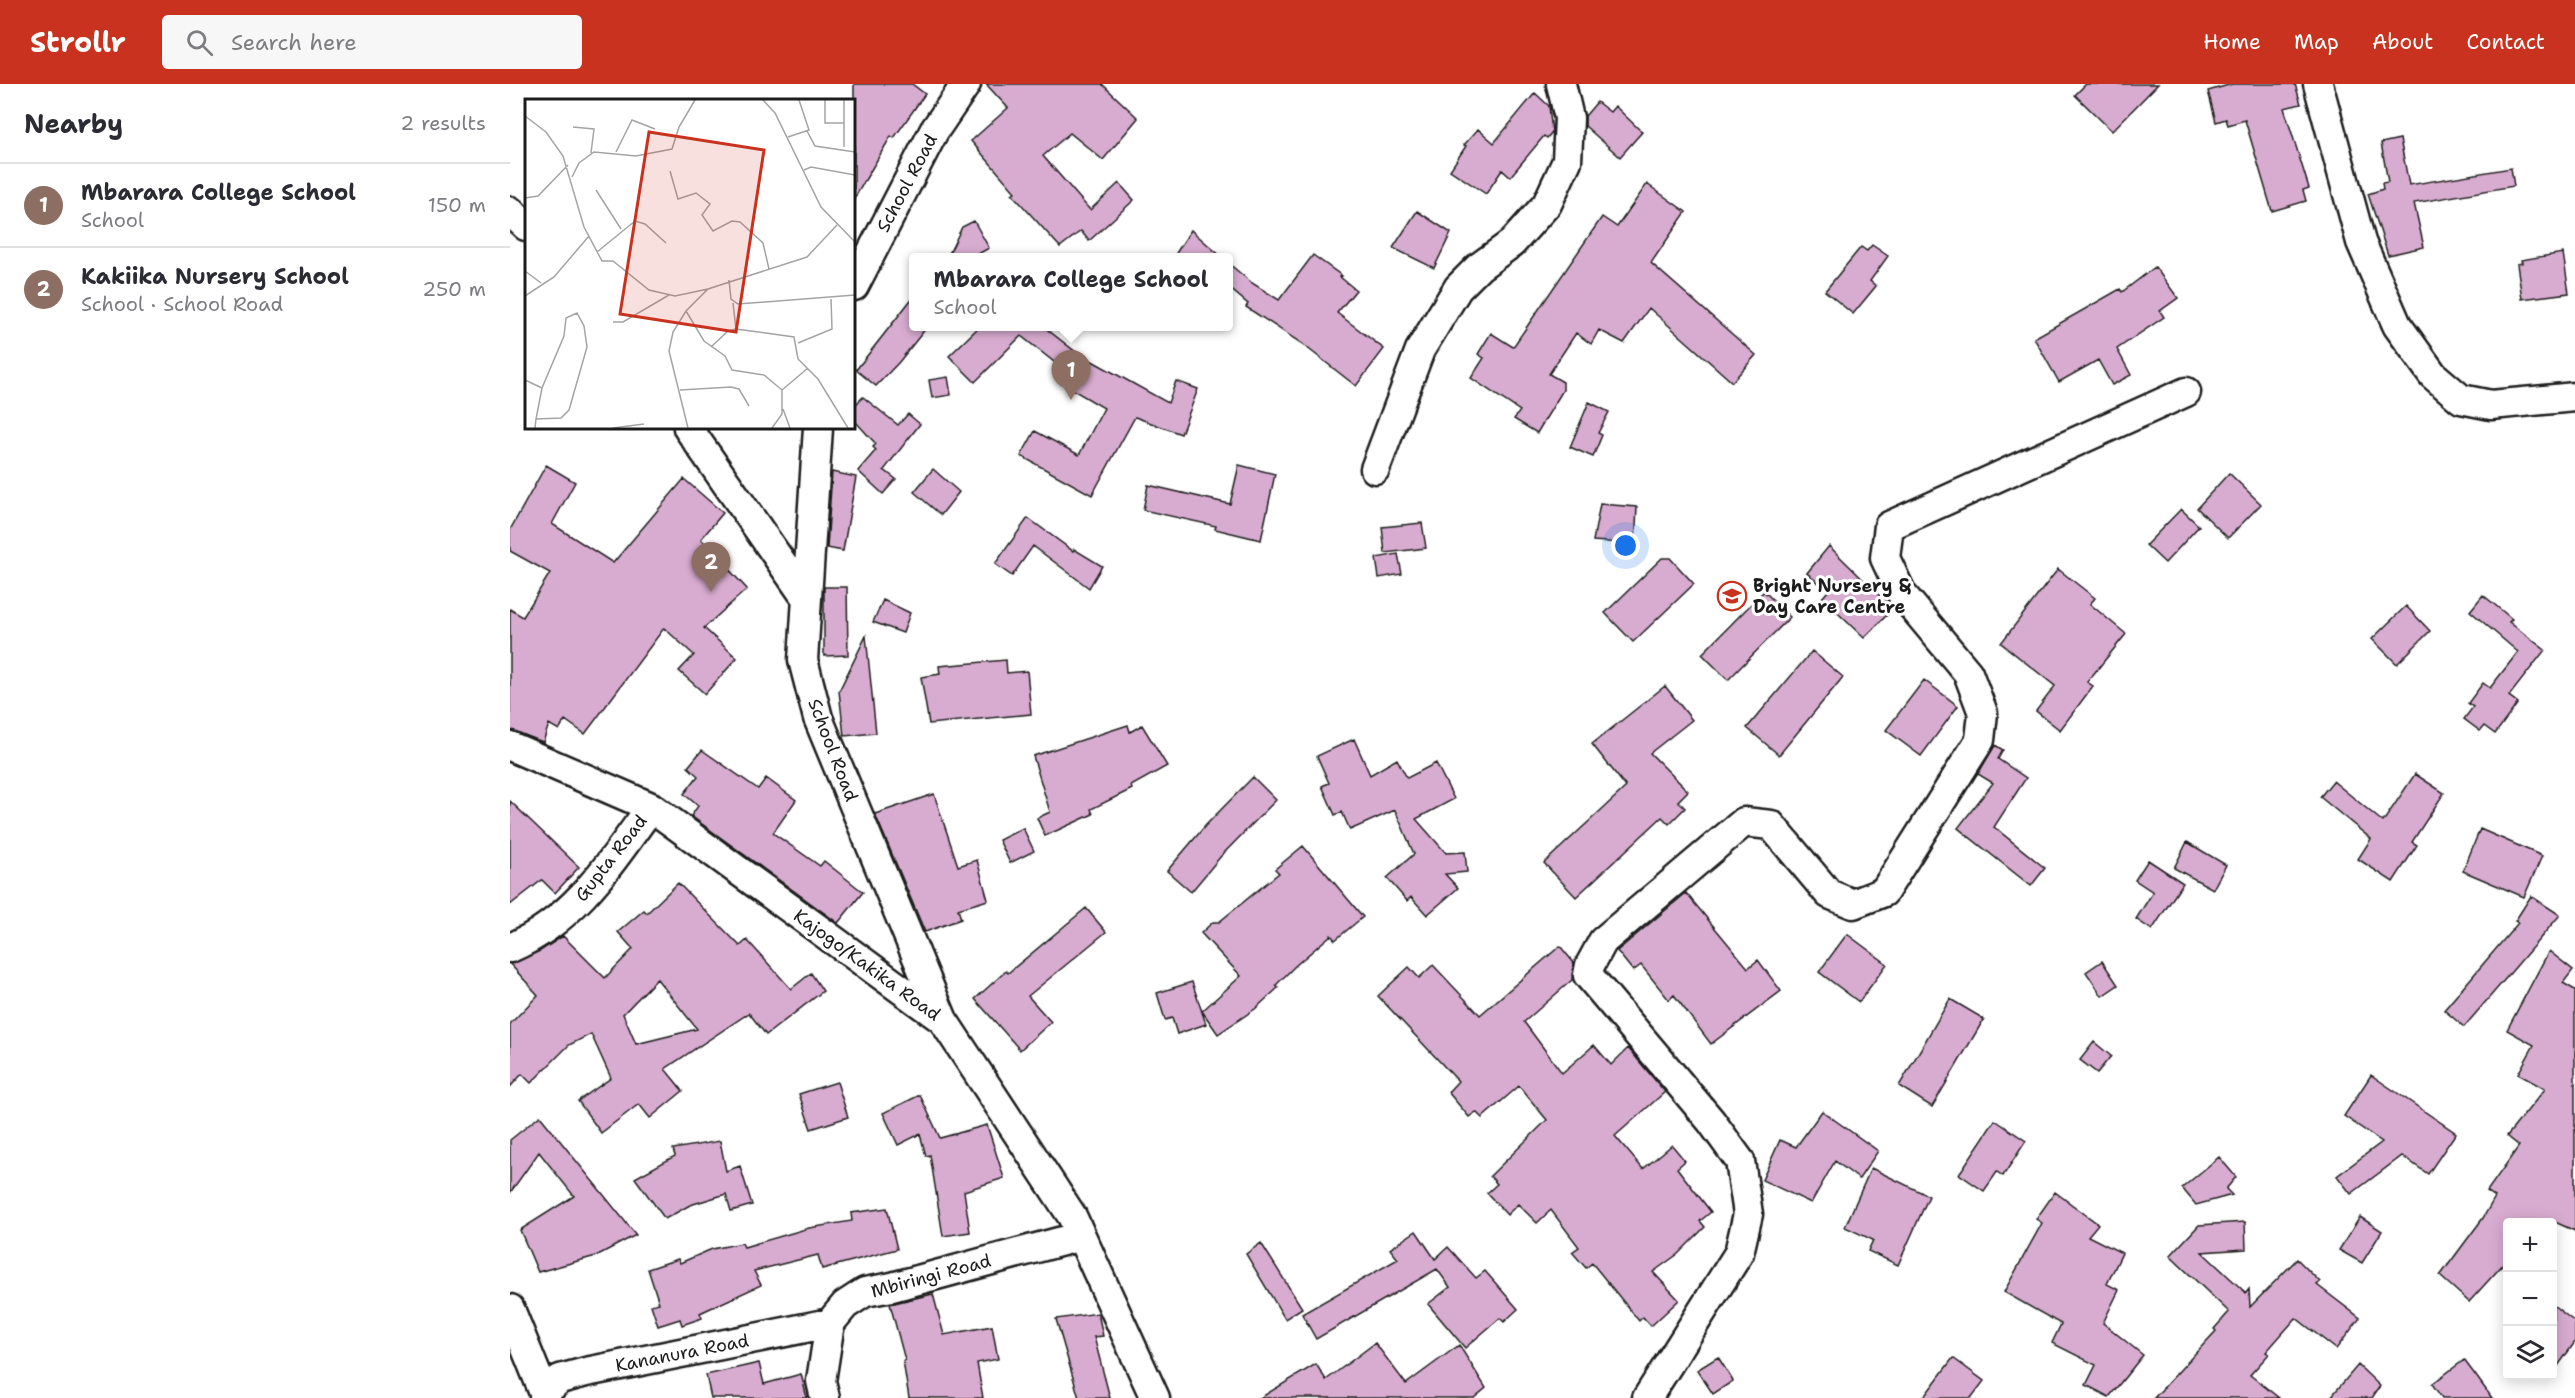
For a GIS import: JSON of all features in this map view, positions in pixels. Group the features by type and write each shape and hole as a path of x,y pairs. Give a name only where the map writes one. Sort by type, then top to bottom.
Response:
{"street":[{"name":"School Road","path":"855,284 934,131 966,84"},
{"path":"1375,469 1420,350 1458,288 1479,267 1512,243 1547,204 1567,161 1569,118 1561,84"},
{"path":"2318,84 2361,242 2397,325 2433,375 2461,399 2492,405 2575,397"},
{"path":"510,211 525,225"},
{"path":"1647,1398 1739,1253 1748,1214 1740,1161 1711,1121 1588,975 1590,965 1603,941 1744,822 1771,825 1829,894 1853,904 1884,892 1980,740 1983,713 1968,672 1902,594 1885,558 1889,526 2186,392"},
{"path":"689,429 807,599"},
{"name":"School Road","path":"818,429 803,660 818,718 943,1020"},
{"name":"Kajogo/Kakika Road","path":"510,746 651,807 943,1020 1072,1216 1155,1398"},
{"name":"Gupta Road","path":"510,948 567,911 600,876 651,807"},
{"name":"Mbiringi Road","path":"830,1323 845,1305 865,1292 892,1287 1081,1236"},
{"path":"510,1309 544,1396"},
{"path":"825,1398 821,1381 830,1323"},
{"name":"Kananura Road","path":"544,1396 560,1379 586,1372 830,1323"}],"building":[{"path":"854,84 912,84 925,94 894,138 891,136 855,197 855,99"},
{"path":"986,84 1102,84 1138,118 1103,160 1070,133 1043,156 1090,210 1119,183 1134,200 1089,241 1081,231 1060,247 1012,194 1015,192 971,141 1008,108"},
{"path":"2086,84 2158,84 2112,131 2075,95"},
{"path":"2232,84 2295,84 2301,104 2284,108 2309,188 2303,190 2306,201 2272,211 2245,120 2228,125 2226,119 2216,122 2208,91"},
{"path":"1535,93 1549,106 1552,132 1547,138 1544,136 1510,177 1502,170 1486,194 1450,170 1466,146 1464,145 1478,129 1494,143"},
{"path":"1597,102 1610,112 1615,106 1642,132 1620,157 1585,126 1585,116"},
{"path":"2400,139 2409,185 2511,168 2514,186 2414,203 2424,247 2388,255 2368,194 2383,189 2382,183 2388,182 2381,143"},
{"path":"1647,184 1686,212 1651,263 1756,355 1732,382 1649,308 1624,343 1599,330 1591,344 1576,333 1549,374 1563,382 1563,390 1537,433 1514,419 1520,411 1471,378 1484,358 1478,354 1491,333 1513,347 1602,217 1617,227"},
{"path":"1417,211 1451,233 1434,268 1393,248"},
{"path":"974,221 989,248 980,253 949,253 962,227"},
{"path":"1191,230 1217,253 1176,253"},
{"path":"1872,245 1888,256 1870,281 1876,286 1853,314 1825,291 1861,247 1867,251"},
{"path":"2563,253 2569,293 2522,299 2517,264 2522,263 2521,260"},
{"path":"1313,255 1342,276 1340,277 1356,290 1337,313 1384,349 1356,386 1301,343 1246,307 1248,304 1233,291 1233,267 1252,283 1279,300"},
{"path":"2155,267 2178,298 2160,311 2164,317 2117,349 2131,375 2112,385 2098,360 2059,382 2034,338 2120,289 2122,292"},
{"path":"909,302 909,331 924,331 876,386 856,370"},
{"path":"975,331 1049,331 1076,352 1168,403 1176,381 1198,389 1181,434 1135,417 1092,495 1021,456 1035,431 1079,455 1104,408 1063,384 1068,373 1021,336 975,382 949,356"},
{"path":"948,377 951,395 932,398 929,380"},
{"path":"863,397 898,425 908,414 920,424 884,470 896,479 883,494 858,471 876,450 873,447 876,444 855,421 855,405"},
{"path":"1589,402 1609,412 1598,433 1602,435 1593,457 1570,447"},
{"path":"546,465 575,482 552,524 613,563 684,479 723,513 701,539 747,589 704,628 737,658 705,694 679,671 694,655 664,628 585,734 565,720 559,730 549,724 543,742 510,730 510,609 523,617 550,573 510,551 510,530"},
{"path":"1239,465 1275,474 1261,540 1215,529 1216,526 1143,510 1148,485 1230,504"},
{"path":"933,469 959,492 941,515 914,492"},
{"path":"832,472 856,477 843,551 827,548"},
{"path":"2229,473 2261,504 2228,538 2197,508"},
{"path":"1600,504 1637,507 1635,544 1593,541"},
{"path":"2181,509 2199,526 2165,563 2146,545"},
{"path":"1028,518 1073,551 1074,549 1102,566 1089,588 1033,546 1012,576 995,564"},
{"path":"1422,523 1426,548 1385,553 1382,527"},
{"path":"1829,546 1893,609 1864,638 1822,598 1828,591 1807,573"},
{"path":"1398,554 1402,574 1379,578 1376,558"},
{"path":"1662,558 1670,558 1694,584 1633,642 1605,613"},
{"path":"2058,569 2095,598 2090,604 2126,634 2087,682 2093,686 2060,730 2036,711 2055,686 2001,643"},
{"path":"824,587 847,587 848,655 824,656"},
{"path":"1764,591 1790,617 1728,680 1702,654"},
{"path":"2483,595 2512,619 2509,622 2545,650 2509,696 2518,703 2495,734 2484,726 2480,731 2464,719 2473,707 2468,703 2483,683 2490,688 2518,652 2470,611"},
{"path":"883,600 910,613 903,633 873,622"},
{"path":"2406,606 2430,631 2397,664 2372,639"},
{"path":"866,636 876,733 844,736 839,691"},
{"path":"1812,651 1843,677 1779,755 1747,728"},
{"path":"1006,660 1007,673 1027,671 1031,714 929,724 921,677 940,674 939,666"},
{"path":"1924,680 1958,706 1921,756 1886,730"},
{"path":"1665,686 1692,720 1650,753 1688,791 1678,801 1685,808 1669,824 1662,817 1576,897 1544,863 1626,787 1592,744"},
{"path":"1128,725 1130,732 1142,725 1167,766 1131,786 1132,789 1091,809 1093,814 1045,836 1037,818 1050,812 1033,756"},
{"path":"1354,739 1370,775 1397,759 1407,778 1436,763 1454,799 1416,819 1446,853 1465,852 1467,872 1445,874 1458,888 1427,915 1411,897 1407,901 1387,878 1414,854 1395,810 1350,830 1342,812 1335,815 1322,786 1329,783 1317,756"},
{"path":"1995,745 2003,750 1998,759 2026,778 1994,827 2045,868 2031,886 1958,828 1993,783 1978,774"},
{"path":"702,750 758,789 766,778 796,800 773,833 820,866 824,861 863,892 838,923 691,816 698,806 684,794 698,776 688,767"},
{"path":"2415,774 2444,793 2412,842 2417,845 2393,882 2358,859 2371,839 2320,797 2333,781 2383,822"},
{"path":"1253,777 1276,800 1221,856 1191,892 1167,871 1206,825"},
{"path":"934,794 958,866 977,860 988,900 958,909 961,919 925,932 875,814"},
{"path":"510,801 579,867 555,893 542,880 510,905"},
{"path":"1023,828 1034,851 1010,863 999,840"},
{"path":"2480,829 2542,856 2524,897 2463,871"},
{"path":"2187,842 2226,865 2213,889 2174,868"},
{"path":"1303,846 1363,917 1335,940 1331,935 1295,966 1276,985 1278,988 1255,1009 1218,1034 1202,1011 1241,976 1201,933 1213,922 1219,922 1279,873 1275,869"},
{"path":"2148,860 2183,883 2152,930 2136,919 2153,892 2135,880"},
{"path":"678,883 740,946 747,940 791,989 811,973 823,991 766,1035 749,1013 665,1069 683,1091 650,1118 639,1104 601,1133 578,1101 611,1078 591,1034 569,1045 531,1083 522,1074 510,1087 510,1024 538,995 510,964 540,951 563,936 605,978 633,949 618,932 644,910 647,913","holes":["657,979 697,1029 636,1044 623,1014"]},
{"path":"1686,893 1748,968 1758,960 1781,991 1711,1044 1674,995 1669,1000 1641,965 1633,971 1617,951"},
{"path":"2531,896 2560,915 2464,1027 2444,1010 2518,923 2515,921"},
{"path":"1086,908 1106,932 1028,996 1051,1022 1020,1050 975,999 1006,971 1008,973"},
{"path":"1847,934 1887,964 1859,1002 1819,972"},
{"path":"1560,946 1574,963 1572,980 1524,1022 1562,1073 1594,1045 1611,1065 1628,1048 1665,1092 1615,1136 1643,1169 1672,1145 1685,1161 1677,1168 1711,1212 1700,1221 1705,1227 1678,1254 1653,1272 1679,1300 1651,1326 1643,1317 1639,1321 1592,1263 1586,1268 1572,1252 1579,1247 1551,1210 1537,1223 1518,1204 1507,1215 1487,1193 1497,1184 1490,1176 1547,1120 1519,1086 1482,1118 1476,1112 1469,1117 1448,1092 1458,1081 1378,996 1409,967 1419,978 1433,965 1480,1015"},
{"path":"2549,951 2573,970 2563,983 2575,990 2575,1231 2557,1223 2557,1218 2503,1218 2503,1265 2469,1302 2440,1276 2483,1218 2495,1197 2487,1191 2519,1146 2507,1136 2545,1089 2518,1074 2534,1045 2507,1030"},
{"path":"2102,961 2118,985 2102,996 2086,972"},
{"path":"1192,982 1206,1024 1177,1034 1172,1018 1165,1020 1157,993"},
{"path":"1950,999 1984,1019 1932,1107 1899,1086"},
{"path":"2094,1042 2111,1056 2097,1073 2080,1060"},
{"path":"2371,1075 2456,1133 2428,1174 2402,1156 2351,1194 2337,1176 2382,1142 2344,1116"},
{"path":"837,1082 848,1117 811,1129 799,1094"},
{"path":"920,1095 940,1138 987,1125 1004,1178 964,1191 970,1232 943,1236 930,1155 926,1156 920,1134 898,1145 883,1113"},
{"path":"1822,1111 1878,1151 1859,1179 1835,1161 1811,1203 1762,1180 1780,1140 1796,1147"},
{"path":"540,1116 636,1235 596,1256 538,1272 520,1230 574,1196 539,1152 510,1193 510,1140"},
{"path":"1995,1120 2026,1141 2003,1176 1997,1172 1984,1191 1959,1174"},
{"path":"720,1141 726,1171 740,1166 752,1205 731,1211 726,1194 690,1205 665,1219 635,1178 675,1156 673,1149"},
{"path":"2219,1157 2236,1177 2226,1189 2232,1195 2196,1205 2182,1188"},
{"path":"1871,1168 1929,1196 1898,1265 1868,1251 1873,1240 1845,1227"},
{"path":"2055,1192 2098,1224 2088,1236 2122,1253 2107,1284 2119,1290 2103,1323 2143,1355 2109,1397 2086,1385 2096,1365 2052,1343 2061,1324 2004,1292 2042,1223 2036,1219"},
{"path":"887,1208 897,1249 822,1269 818,1255 754,1271 761,1285 700,1313 702,1318 682,1325 680,1319 658,1326 651,1305 659,1303 648,1269 678,1259 680,1263 712,1249 742,1243 744,1247 809,1228 852,1221 851,1213"},
{"path":"2360,1217 2382,1231 2362,1263 2339,1250"},
{"path":"2245,1222 2246,1249 2202,1252 2246,1293 2249,1289 2250,1307 2297,1259 2320,1282 2317,1285 2360,1318 2336,1349 2296,1318 2266,1352 2269,1354 2250,1375 2279,1398 2154,1398 2216,1331 2214,1329 2229,1312 2170,1256 2199,1225"},
{"path":"1416,1231 1435,1259 1448,1247 1476,1278 1485,1271 1518,1309 1504,1322 1500,1318 1465,1348 1428,1304 1450,1287 1437,1269 1316,1339 1302,1314 1398,1259 1390,1249"},
{"path":"1261,1243 1302,1308 1285,1319 1246,1254"},
{"path":"933,1294 944,1335 992,1326 998,1359 977,1363 983,1398 909,1398 903,1361 905,1360 890,1304"},
{"path":"2557,1308 2575,1322 2575,1342 2557,1367"},
{"path":"1098,1313 1103,1336 1094,1337 1110,1398 1079,1398 1056,1319"},
{"path":"1375,1343 1406,1384 1459,1345 1486,1388 1474,1398 1260,1398 1316,1364 1326,1380"},
{"path":"1718,1357 1733,1381 1713,1394 1697,1370"},
{"path":"1953,1358 1984,1381 1971,1398 1923,1398"},
{"path":"2464,1360 2492,1398 2442,1398 2432,1384"},
{"path":"759,1363 764,1384 801,1374 807,1398 711,1398 706,1375"},
{"path":"2358,1365 2380,1386 2372,1398 2330,1398"}],"place":[{"name":"Mbarara College School","path":"1071,400"},
{"name":"Kakiika Nursery School","path":"711,592"},
{"name":"Bright Nursery & Day Care Centre","path":"1732,596"}]}
